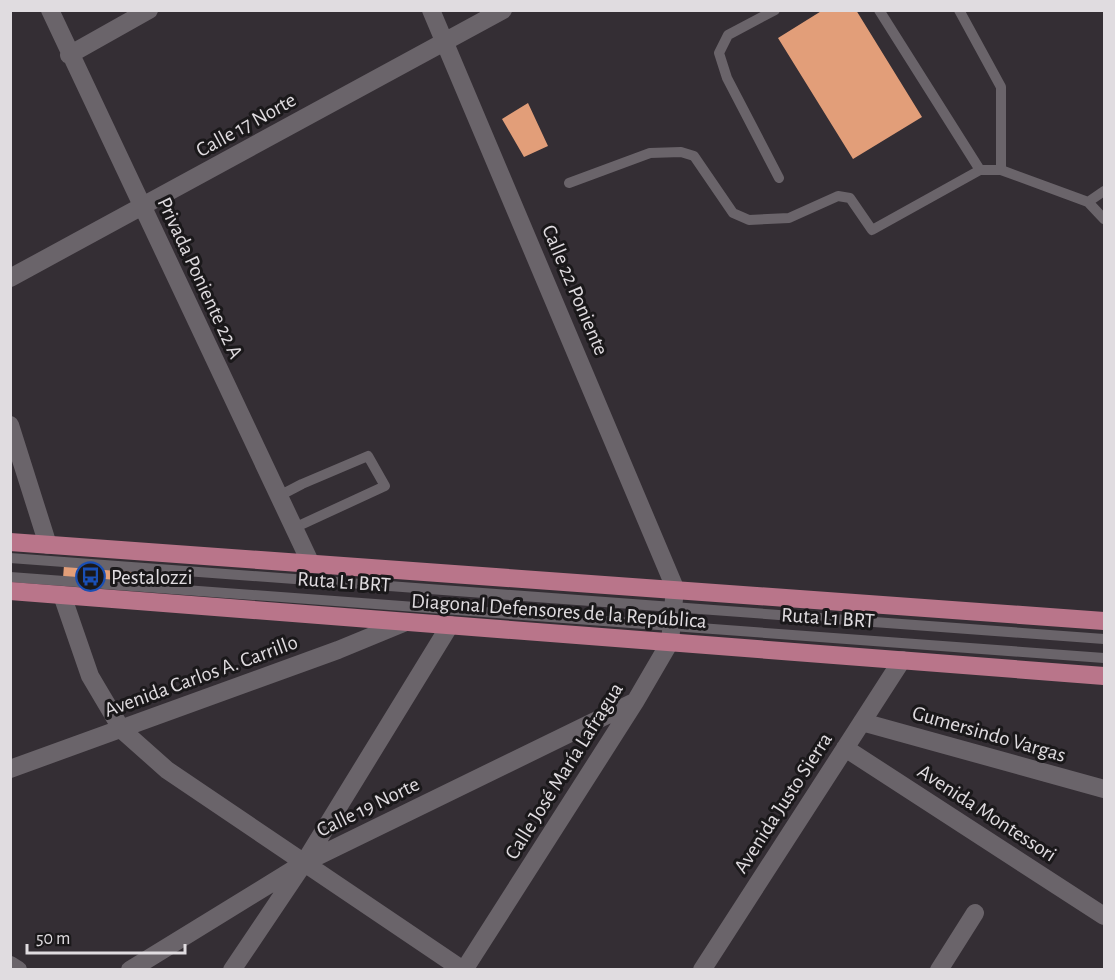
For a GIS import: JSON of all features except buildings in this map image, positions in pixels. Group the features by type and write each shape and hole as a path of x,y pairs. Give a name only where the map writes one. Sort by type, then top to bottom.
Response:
{"main road":[{"name":"Diagonal Defensores de la República","path":"10,542 675,588 1104,621"},
{"name":"Diagonal Defensores de la República","path":"10,591 450,625 670,634 902,660 1104,676"}],"street":[{"name":"Privada Poniente 22 A","path":"50,10 69,55 311,564"},
{"path":"69,55 149,10"},
{"name":"Calle 22 Poniente","path":"431,10 675,588"},
{"name":"Calle 17 Norte","path":"10,278 503,10"},
{"path":"10,425 48,544"},
{"name":"Calle José María Lafragua","path":"464,969 635,702 670,634 675,588"},
{"path":"62,595 90,676 122,729 166,770 464,969"},
{"name":"Avenida Carlos A. Carrillo","path":"10,769 406,622"},
{"path":"232,969 304,863 450,625"},
{"name":"Avenida Justo Sierra","path":"702,969 902,660"},
{"name":"Calle 19 Norte","path":"130,969 304,863 635,702"},
{"name":"Gumersindo Vargas","path":"862,722 1104,789"},
{"name":"Avenida Montessori","path":"845,748 1104,916"},
{"path":"939,969 975,913"},
{"path":"10,965 18,969"}],"lane":[{"path":"775,10 728,35 720,53 727,78 779,178"},
{"path":"879,10 980,170"},
{"path":"959,10 1001,87 1001,170"},
{"path":"568,183 650,153 681,152 694,156 733,213 749,220 789,218 838,196 849,198 872,230 980,170 1001,170 1088,202 1104,219"},
{"path":"1088,202 1104,191"},
{"path":"279,496 368,456 386,486 294,528"},
{"name":"Ruta L1 BRT","path":"10,558 1104,639"},
{"name":"Ruta L1 BRT","path":"10,577 670,634 1104,658"}],"place":[{"name":"Pestalozzi","path":"90,577"}]}
